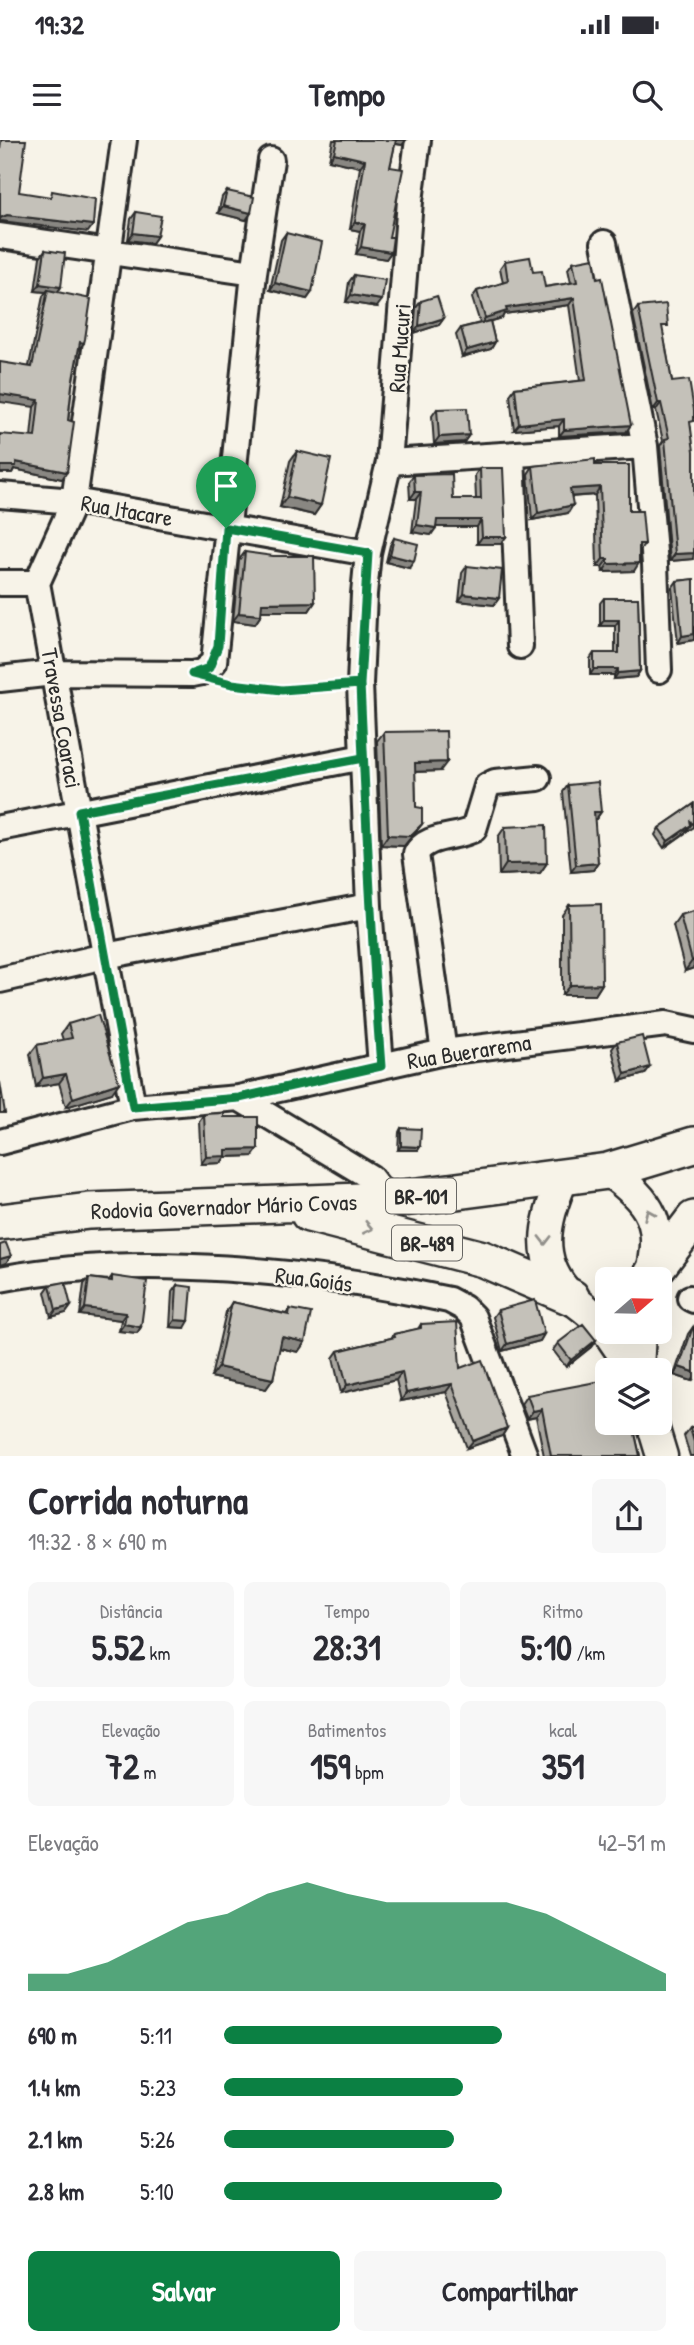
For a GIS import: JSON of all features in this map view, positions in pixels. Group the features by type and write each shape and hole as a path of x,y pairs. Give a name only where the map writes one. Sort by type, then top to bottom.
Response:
{"highway":[{"name":"Rodovia Governador Mário Covas","path":"0,1222 89,1211 388,1200 608,1171 694,1145"},
{"name":"BR-489","path":"279,1205 483,1259 571,1297"},
{"path":"658,1267 694,1219"}],"main road":[{"path":"608,1171 637,1192 652,1216 656,1238 652,1267"},
{"name":"BR-489","path":"563,1178 544,1230 545,1256 552,1272 571,1297 595,1317"},
{"path":"656,1435 662,1456"}],"street":[{"path":"0,583 37,583 74,501 124,140"},
{"name":"Rua Mucuri","path":"368,553 389,461 410,201 418,140"},
{"path":"0,679 53,673 192,674 209,668 216,654 226,528 254,273 271,160"},
{"path":"0,236 254,273"},
{"path":"604,243 645,446 659,670"},
{"path":"389,461 645,446"},
{"path":"512,455 520,646"},
{"name":"Rua Itacare","path":"0,495 74,501 368,553"},
{"path":"368,553 360,684 369,906 381,1066"},
{"name":"Travessa Coaraci","path":"37,583 133,1107"},
{"path":"0,828 363,758"},
{"path":"444,1052 416,854 420,846 474,829 487,786 495,782 538,778"},
{"path":"0,980 105,956 369,906"},
{"name":"Rua Buerarema","path":"0,1142 133,1107 239,1098 444,1052 666,1024 694,1030"},
{"path":"239,1098 370,1177 388,1200"},
{"name":"Rua Goiás","path":"0,1279 128,1267 181,1267 300,1276 449,1300 464,1308 473,1317 525,1456"}],"path":[{"path":"192,674 232,684 282,690 360,684"}],"building":[{"path":"1,140 26,140 19,192 51,197 52,191 95,199 93,225 7,215 0,218"},
{"path":"337,140 396,140 390,167 403,169 389,237 393,237 391,252 361,247 365,224 355,222 365,160 334,153"},
{"path":"227,191 254,197 251,213 223,206"},
{"path":"136,212 161,216 157,236 133,233"},
{"path":"286,233 322,242 312,292 275,283"},
{"path":"45,250 65,253 61,287 40,284"},
{"path":"530,257 533,272 542,271 545,287 577,282 573,262 594,258 597,279 602,278 631,425 564,430 564,419 519,424 515,388 586,380 574,298 506,308 507,311 485,318 477,291 508,281 505,261"},
{"path":"354,275 385,280 382,300 351,295"},
{"path":"48,290 91,299 85,339 84,343 80,342 72,385 68,420 74,422 67,472 16,462 16,466 0,466 0,434 35,437 39,400 0,394 0,362 32,367"},
{"path":"437,296 444,318 419,326 421,301"},
{"path":"666,304 668,326 662,326 672,382 689,380 694,410 694,421 690,422 694,451 694,553 675,554 665,439 669,438 661,403 658,403 638,307"},
{"path":"490,321 495,342 467,350 461,328"},
{"path":"467,408 469,435 439,437 437,409"},
{"path":"297,451 331,459 321,505 287,497"},
{"path":"595,459 595,465 629,465 629,511 642,511 645,544 639,544 639,563 608,564 608,559 603,559 600,487 570,489 573,505 538,513 533,466"},
{"path":"480,468 503,468 506,537 482,537 481,520 437,520 436,528 417,525 421,492 415,492 414,475 452,474 453,499 481,499"},
{"path":"394,538 418,544 414,561 390,555"},
{"path":"245,552 273,556 314,556 315,602 262,603 261,615 239,613"},
{"path":"467,566 502,570 499,598 464,594"},
{"path":"694,579 694,634 682,636 677,581"},
{"path":"604,598 638,598 640,671 618,673 618,669 594,669 594,653 619,653 619,620 604,620"},
{"path":"446,731 447,762 415,763 416,807 422,808 422,824 410,836 388,835 384,732"},
{"path":"598,782 601,812 594,812 598,863 576,865 568,785"},
{"path":"694,804 694,823 690,820 691,825 668,841 659,828"},
{"path":"546,825 547,863 506,864 505,827"},
{"path":"601,904 602,984 570,985 569,905"},
{"path":"694,911 694,960 692,961 680,915"},
{"path":"98,1015 119,1083 73,1098 66,1074 43,1078 37,1045 72,1038 68,1024"},
{"path":"642,1036 650,1067 625,1074 617,1042"},
{"path":"0,1082 5,1113 0,1113"},
{"path":"224,1113 224,1117 258,1117 258,1149 226,1150 226,1156 206,1157 204,1114"},
{"path":"401,1128 421,1129 420,1147 401,1146"},
{"path":"6,1243 11,1256 0,1259 0,1245"},
{"path":"112,1276 147,1281 141,1327 124,1324 126,1313 85,1308 89,1278 112,1281"},
{"path":"65,1282 71,1306 56,1310 50,1285"},
{"path":"177,1285 192,1287 189,1321 175,1320"},
{"path":"535,1300 544,1334 507,1344 498,1310"},
{"path":"232,1302 289,1315 290,1309 311,1313 305,1342 282,1337 273,1379 218,1367"},
{"path":"457,1322 460,1368 482,1360 507,1428 473,1441 452,1384 406,1393 402,1372 347,1385 338,1351 395,1337 394,1334 421,1328 421,1324"},
{"path":"583,1324 595,1339 571,1360 558,1343"},
{"path":"694,1327 694,1372 679,1367"},
{"path":"595,1382 595,1435 635,1435 640,1456 551,1456 542,1409 533,1411 527,1395"},
{"path":"694,1426 694,1442 690,1428"}],"route":[{"path":"226,528 218,646 214,662 209,668 192,674 232,684 282,690 360,684 363,758 369,906 381,1066 239,1098 133,1107 79,811 363,758 360,684 368,553 226,528"}]}
